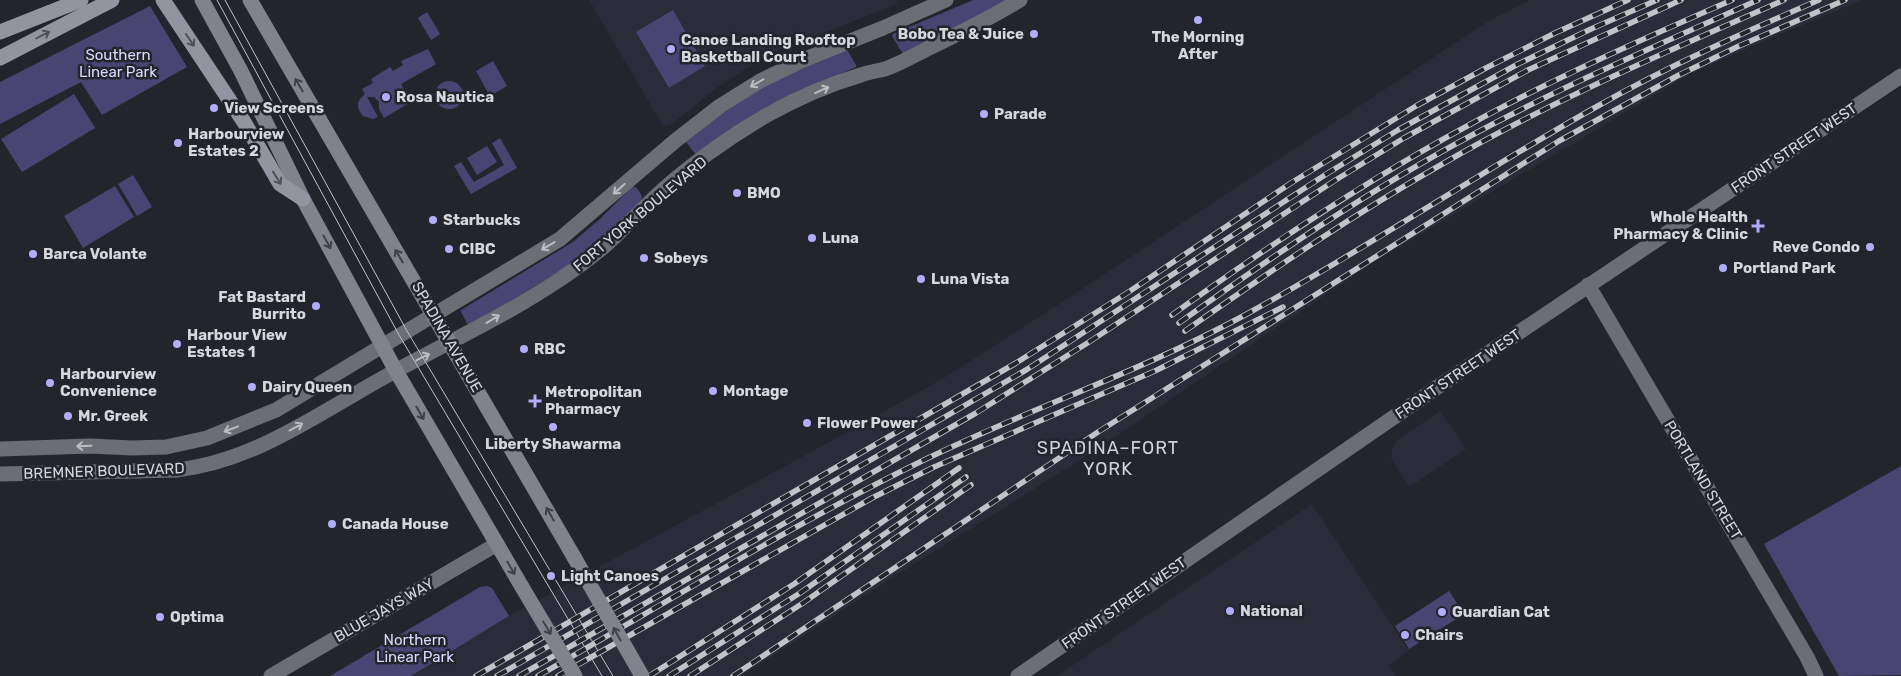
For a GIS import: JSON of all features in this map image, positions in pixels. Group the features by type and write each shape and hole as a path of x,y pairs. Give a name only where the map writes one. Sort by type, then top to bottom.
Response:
{"highway":[{"path":"0,32 81,0"},
{"path":"0,58 112,0"},
{"path":"163,0 244,122 280,184 303,199"}],"main road":[{"path":"202,0 241,71 303,199 396,371 575,676"},
{"name":"SPADINA AVENUE","path":"250,0 642,676"}],"street":[{"name":"FORT YORK BOULEVARD","path":"383,345 560,239 675,141 720,106 760,80 946,0"},
{"name":"FORT YORK BOULEVARD","path":"396,371 477,329 572,271 602,249 652,200 686,171 768,115 830,86 894,65 984,22 1020,0"},
{"name":"FRONT STREET WEST","path":"1018,676 1588,285 1901,76"},
{"name":"PORTLAND STREET","path":"1588,285 1817,676"},
{"name":"BREMNER BOULEVARD","path":"0,449 90,446 132,448 166,446 207,438 276,410 383,345"},
{"name":"BREMNER BOULEVARD","path":"0,474 154,471 196,468 219,462 252,449 299,426 396,371"},
{"name":"BLUE JAYS WAY","path":"271,676 497,544"}],"shaded area":[{"path":"589,0 896,0 898,4 769,54 718,87 670,125 663,126"},
{"path":"1530,0 1863,0 1688,75 1369,265 1088,455 741,676 411,676 509,616 942,379 1487,22"},
{"path":"1440,411 1466,449 1409,487 1391,458 1393,447 1396,441"},
{"path":"1312,504 1409,651 1389,665 1395,676 1057,676"}],"green space":[{"path":"973,0 1010,0 903,54 892,36 893,34"},
{"name":"Southern Linear Park","path":"150,6 187,67 102,115 81,82 0,124 0,82"},
{"name":"Canoe Landing Rooftop Basketball Court","path":"673,10 705,66 669,88 636,32"},
{"path":"427,12 440,34 431,40 418,18"},
{"path":"846,48 856,67 766,107 749,117 697,156 686,142 728,109 775,80"},
{"path":"428,49 436,64 401,84 411,102 384,118 379,109 379,102 374,97 367,97 378,117 373,119 363,116 358,105 365,94 362,89 373,83 371,79 390,67 393,71 403,65 401,61"},
{"path":"493,61 507,86 490,96 476,71"},
{"path":"449,81 459,85 463,95 459,105 449,109 439,105 435,95 439,85"},
{"path":"74,94 95,128 22,172 1,139"},
{"path":"500,138 517,168 471,194 454,166 461,162 474,182 504,165 492,143"},
{"path":"487,146 497,162 477,175 467,158"},
{"path":"133,175 152,207 137,216 118,184"},
{"path":"115,186 134,217 83,248 64,216"},
{"path":"633,186 640,192 641,200 607,237 579,259 469,327 461,310 573,242 601,218"},
{"path":"1901,466 1901,675 1839,676 1764,544"},
{"name":"Northern Linear Park","path":"487,586 492,588 509,616 411,676 330,676 480,587"},
{"path":"1449,591 1464,614 1409,649 1395,626"}],"tram line":[{"path":"217,0 399,335 602,676"},
{"path":"225,0 407,331 613,676"}],"railway":[{"path":"476,676 1016,363 1127,293 1291,183 1416,106 1555,33 1628,0"},
{"path":"497,676 1026,370 1328,173 1398,130 1518,64 1657,0"},
{"path":"519,676 976,413 1089,342 1334,181 1404,138 1528,70 1681,0"},
{"path":"1172,315 1318,215 1430,146 1566,75 1732,0"},
{"path":"1179,323 1360,200 1436,155 1544,98 1758,0"},
{"path":"1185,331 1280,265 1345,223 1410,182 1485,140 1569,97 1784,0"},
{"path":"538,676 730,564 876,484 966,440 1166,354 1245,315 1623,92 1706,50 1819,0"},
{"path":"733,676 1098,432 1559,141 1677,76 1739,46 1845,0"},
{"path":"558,676 872,498 934,467 1157,370 1283,307"},
{"path":"649,676 794,584 959,468"},
{"path":"669,676 800,593 966,477"},
{"path":"690,676 803,603 971,485"}],"place":[{"name":"The Morning After","path":"1198,20"},
{"name":"Bobo Tea & Juice","path":"1034,34"},
{"name":"Canoe Landing Rooftop Basketball Court","path":"671,49"},
{"name":"Rosa Nautica","path":"386,97"},
{"name":"View Screens","path":"214,108"},
{"name":"Parade","path":"984,114"},
{"name":"Harbourview Estates 2","path":"178,143"},
{"name":"BMO","path":"737,193"},
{"name":"Starbucks","path":"433,220"},
{"name":"Whole Health Pharmacy & Clinic","path":"1758,226"},
{"name":"Luna","path":"812,238"},
{"name":"Reve Condo","path":"1870,247"},
{"name":"CIBC","path":"449,249"},
{"name":"Barca Volante","path":"33,254"},
{"name":"Sobeys","path":"644,258"},
{"name":"Portland Park","path":"1723,268"},
{"name":"Luna Vista","path":"921,279"},
{"name":"Fat Bastard Burrito","path":"316,306"},
{"name":"Harbour View Estates 1","path":"177,344"},
{"name":"RBC","path":"524,349"},
{"name":"Harbourview Convenience","path":"50,383"},
{"name":"Dairy Queen","path":"252,387"},
{"name":"Montage","path":"713,391"},
{"name":"Metropolitan Pharmacy","path":"535,401"},
{"name":"Mr. Greek","path":"68,416"},
{"name":"Flower Power","path":"807,423"},
{"name":"Liberty Shawarma","path":"553,427"},
{"name":"Canada House","path":"332,524"},
{"name":"Light Canoes","path":"551,576"},
{"name":"National","path":"1230,611"},
{"name":"Guardian Cat","path":"1442,612"},
{"name":"Optima","path":"160,617"},
{"name":"Chairs","path":"1405,635"}],"district":[{"name":"SPADINA–FORT YORK","path":"1108,458"}]}
